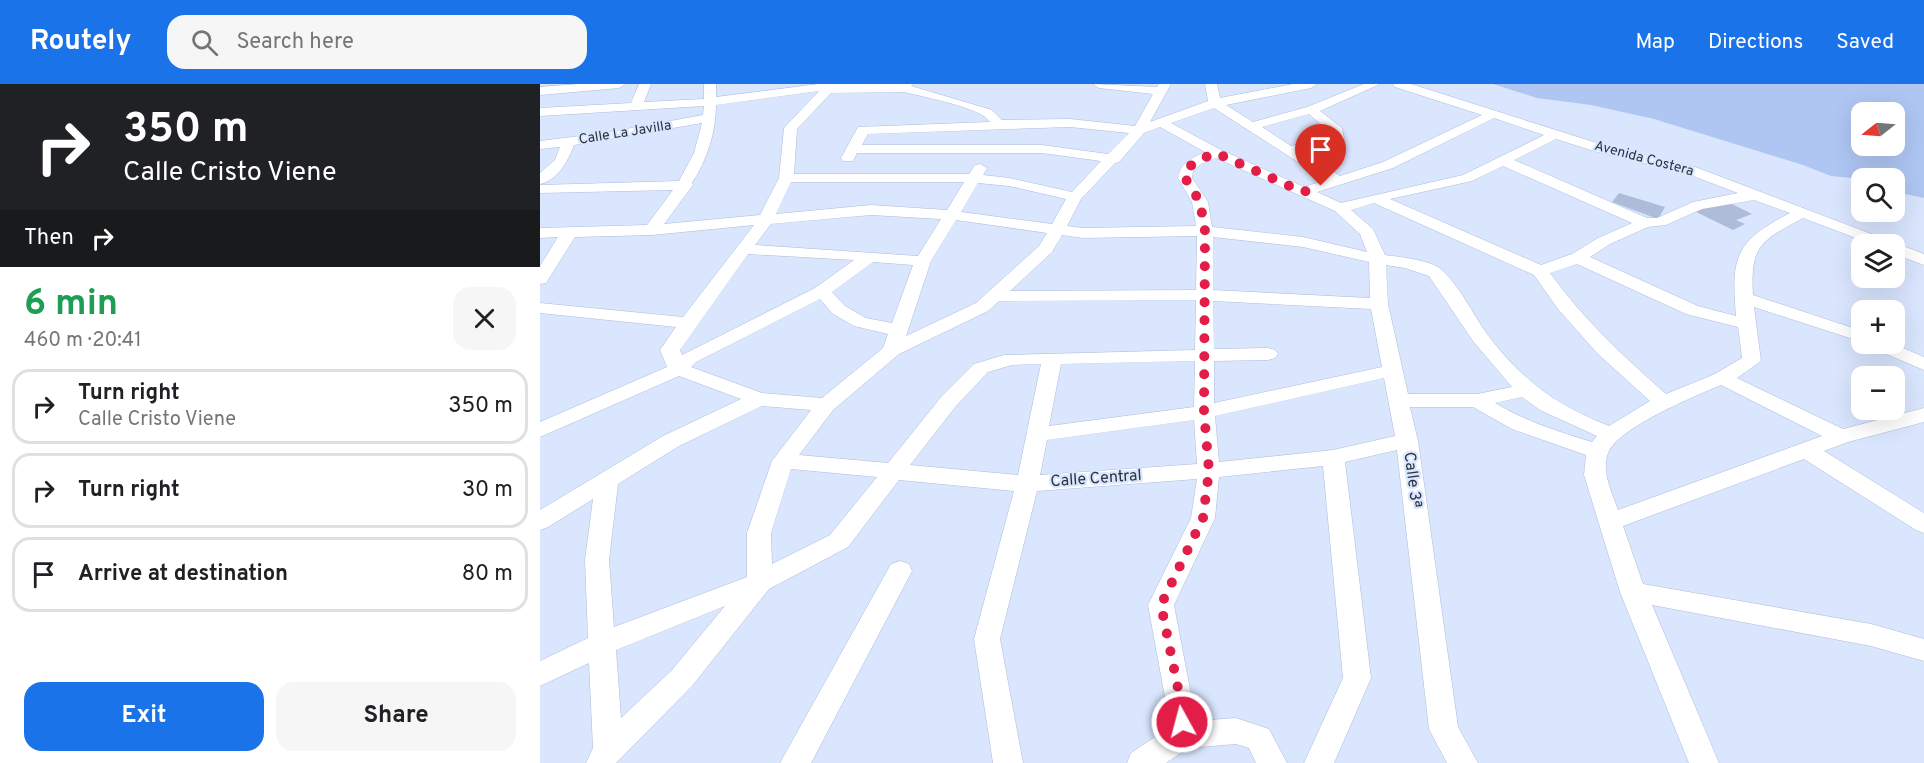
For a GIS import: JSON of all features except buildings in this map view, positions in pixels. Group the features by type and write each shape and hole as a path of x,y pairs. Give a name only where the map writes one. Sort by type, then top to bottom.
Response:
{"street":[{"path":"540,91 620,84"},
{"path":"636,107 645,84"},
{"path":"652,230 686,185 702,152 710,118 708,102 710,84"},
{"path":"605,756 682,678 760,582 759,533 783,461 826,405 892,350 982,307 1046,249 1075,197 1114,159 1139,130 1163,88 1099,84"},
{"path":"1211,84 1215,103 1338,181"},
{"path":"837,177 861,132 868,129 1070,123 1139,130 1215,103 1311,84"},
{"path":"1252,126 1311,110 1374,84"},
{"name":"Avenida Costera","path":"1400,84 1599,148 1690,170 1858,234"},
{"path":"540,112 708,102 830,86 906,86 985,111 993,116 998,125"},
{"path":"826,405 759,399 678,369 670,350 765,221 786,178 791,128 830,86"},
{"path":"1290,150 1337,138 1337,131 1311,110"},
{"path":"1303,192 1388,165 1493,114"},
{"name":"Calle La Javilla","path":"540,145 710,118"},
{"name":"Calle 3ª","path":"1162,123 1216,153 1340,208 1367,232 1377,259 1379,304 1407,441 1444,729 1463,763"},
{"path":"892,350 923,261 950,215 976,178 998,125"},
{"path":"1340,208 1467,178 1555,134"},
{"path":"540,180 561,162 568,142"},
{"path":"853,149 988,147 1042,149 1114,159"},
{"path":"1182,735 1182,708 1161,605 1203,518 1209,471 1204,412 1205,231 1200,202 1185,178 1186,170 1196,161 1216,153"},
{"path":"1504,161 1645,223"},
{"path":"786,178 976,178 1009,182 1075,197"},
{"path":"540,189 686,185"},
{"path":"1540,272 1578,258 1604,241 1645,223 1660,222 1698,205 1757,195"},
{"path":"1375,198 1540,272 1564,306 1604,349 1663,402"},
{"path":"540,233 652,230 871,210 950,215 1101,233 1205,231 1303,242 1377,259 1407,263 1435,272 1480,337 1526,390 1576,419 1611,434"},
{"path":"1704,763 1633,592 1595,475 1597,451 1611,434 1663,402 1722,378 1751,361 1753,347 1746,324 1743,298 1746,255 1768,231 1802,213"},
{"path":"540,279 569,232"},
{"path":"746,249 923,261"},
{"path":"1905,252 1924,260"},
{"path":"540,430 678,369 689,358 820,292 869,257"},
{"path":"1578,258 1692,310 1746,324"},
{"path":"820,292 833,301 839,310 860,322 898,330"},
{"path":"994,296 1204,295 1379,304"},
{"path":"1743,298 1851,333"},
{"path":"540,308 688,323"},
{"path":"1905,352 1920,357"},
{"path":"540,674 600,644 760,582 839,541 949,401 981,368 1011,359 1268,354"},
{"path":"1008,763 987,639 1027,484 1052,359"},
{"path":"1037,434 1128,424 1204,412 1394,370"},
{"path":"1722,378 1841,437"},
{"path":"1397,400 1445,402 1477,400 1526,390"},
{"path":"540,521 671,441 759,399"},
{"path":"1477,400 1495,414 1544,434 1597,451"},
{"path":"1610,522 1841,437 1924,415"},
{"name":"Calle Central","path":"783,461 1027,484 1209,471 1333,458 1407,441"},
{"path":"1807,451 1924,524"},
{"path":"1319,763 1358,678 1333,458"},
{"path":"605,756 597,560 607,482"},
{"path":"795,763 900,571"},
{"path":"1633,592 1871,635 1924,650"},
{"path":"1142,763 1182,735 1236,731 1259,738 1272,763"}],"water":[{"path":"1493,84 1924,84 1924,198 1905,194 1905,168 1851,168 1851,178 1831,176 1803,165 1654,119 1591,105 1537,98"}],"route":[{"path":"1182,722 1182,708 1161,605 1203,518 1209,471 1204,412 1205,231 1200,202 1185,178 1186,170 1196,161 1216,153 1303,192 1321,186"}]}
